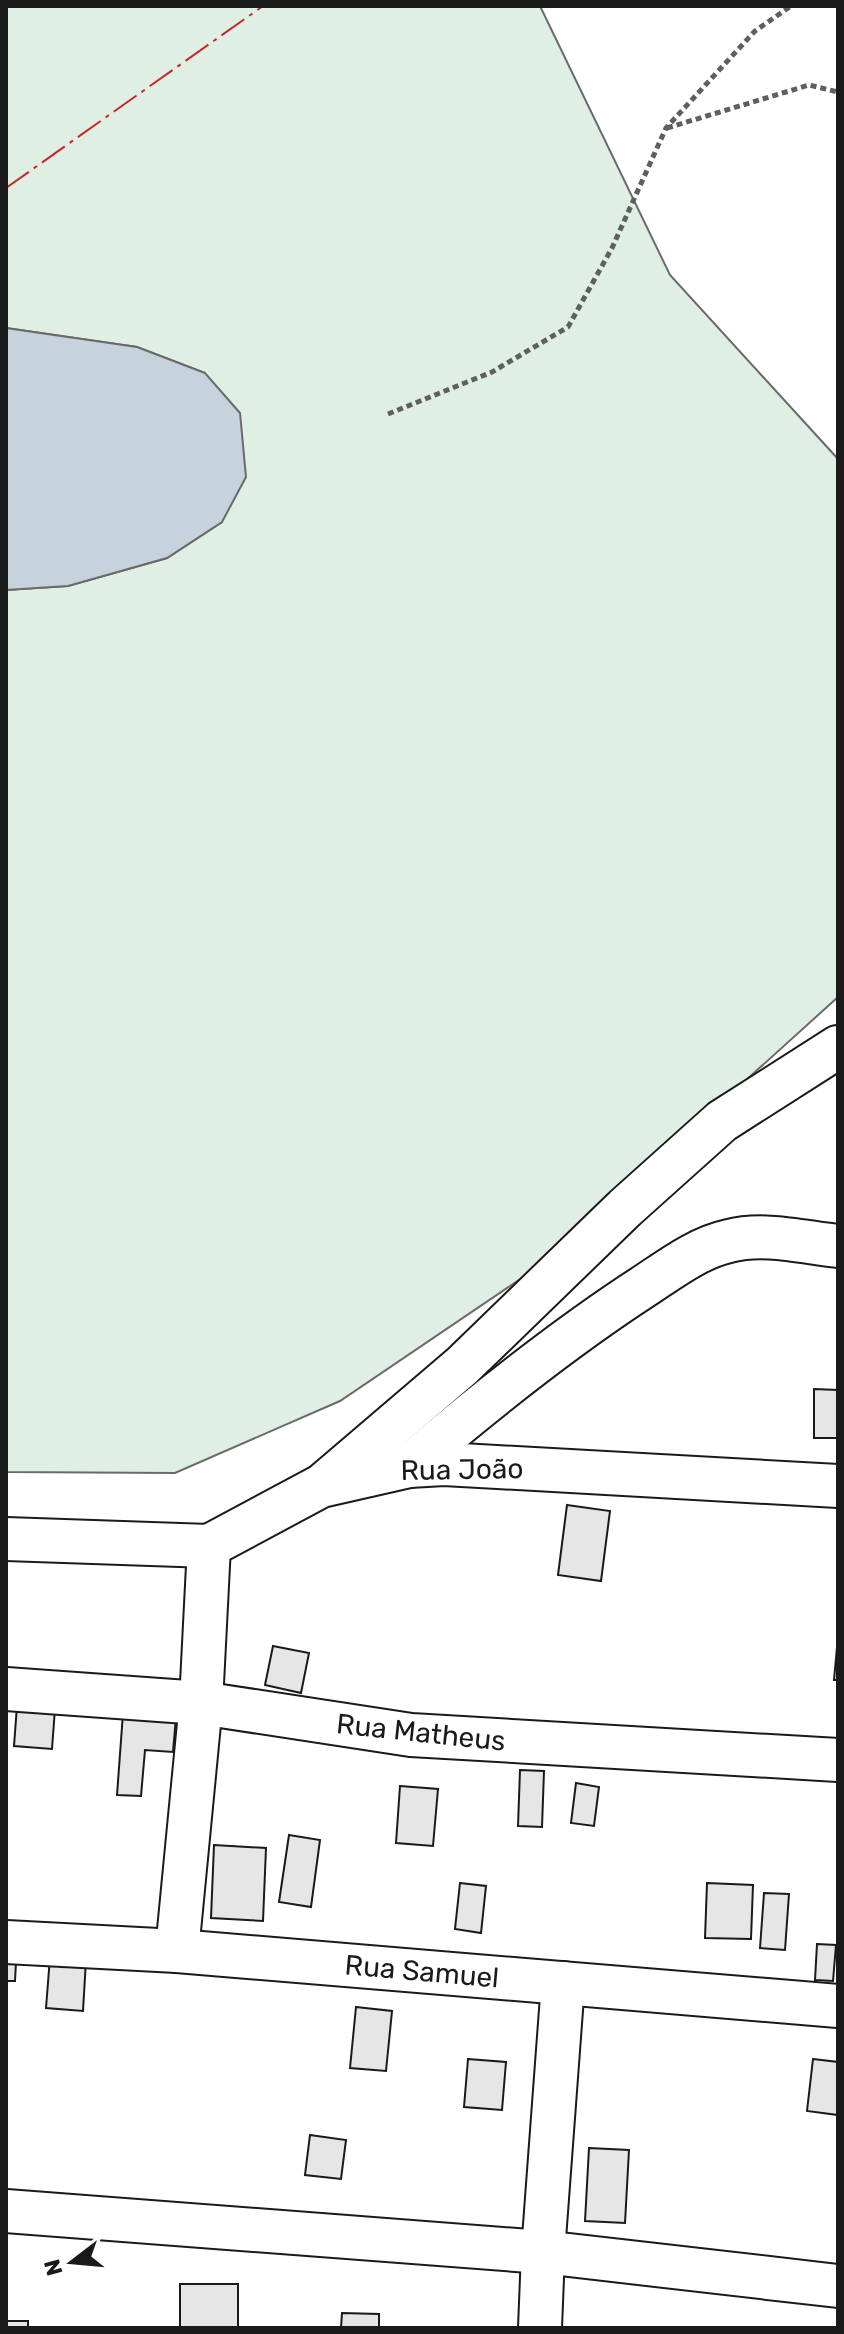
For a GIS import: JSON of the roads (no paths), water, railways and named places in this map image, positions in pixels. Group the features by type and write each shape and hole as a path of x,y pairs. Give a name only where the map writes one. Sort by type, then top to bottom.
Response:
{"street":[{"path":"321,1486 462,1366 625,1208 722,1121 838,1047"},
{"path":"409,1466 489,1398 584,1326 692,1256 726,1241 754,1236 838,1246"},
{"name":"Rua João","path":"209,1546 321,1486 409,1466 495,1465 838,1486"},
{"path":"6,1539 209,1546 201,1703 177,1951"},
{"name":"Rua Matheus","path":"6,1689 201,1703 411,1735 838,1760"},
{"name":"Rua Samuel","path":"6,1942 177,1951 838,2006"},
{"path":"540,2328 563,1983"},
{"path":"6,2211 543,2252 838,2286"}]}
